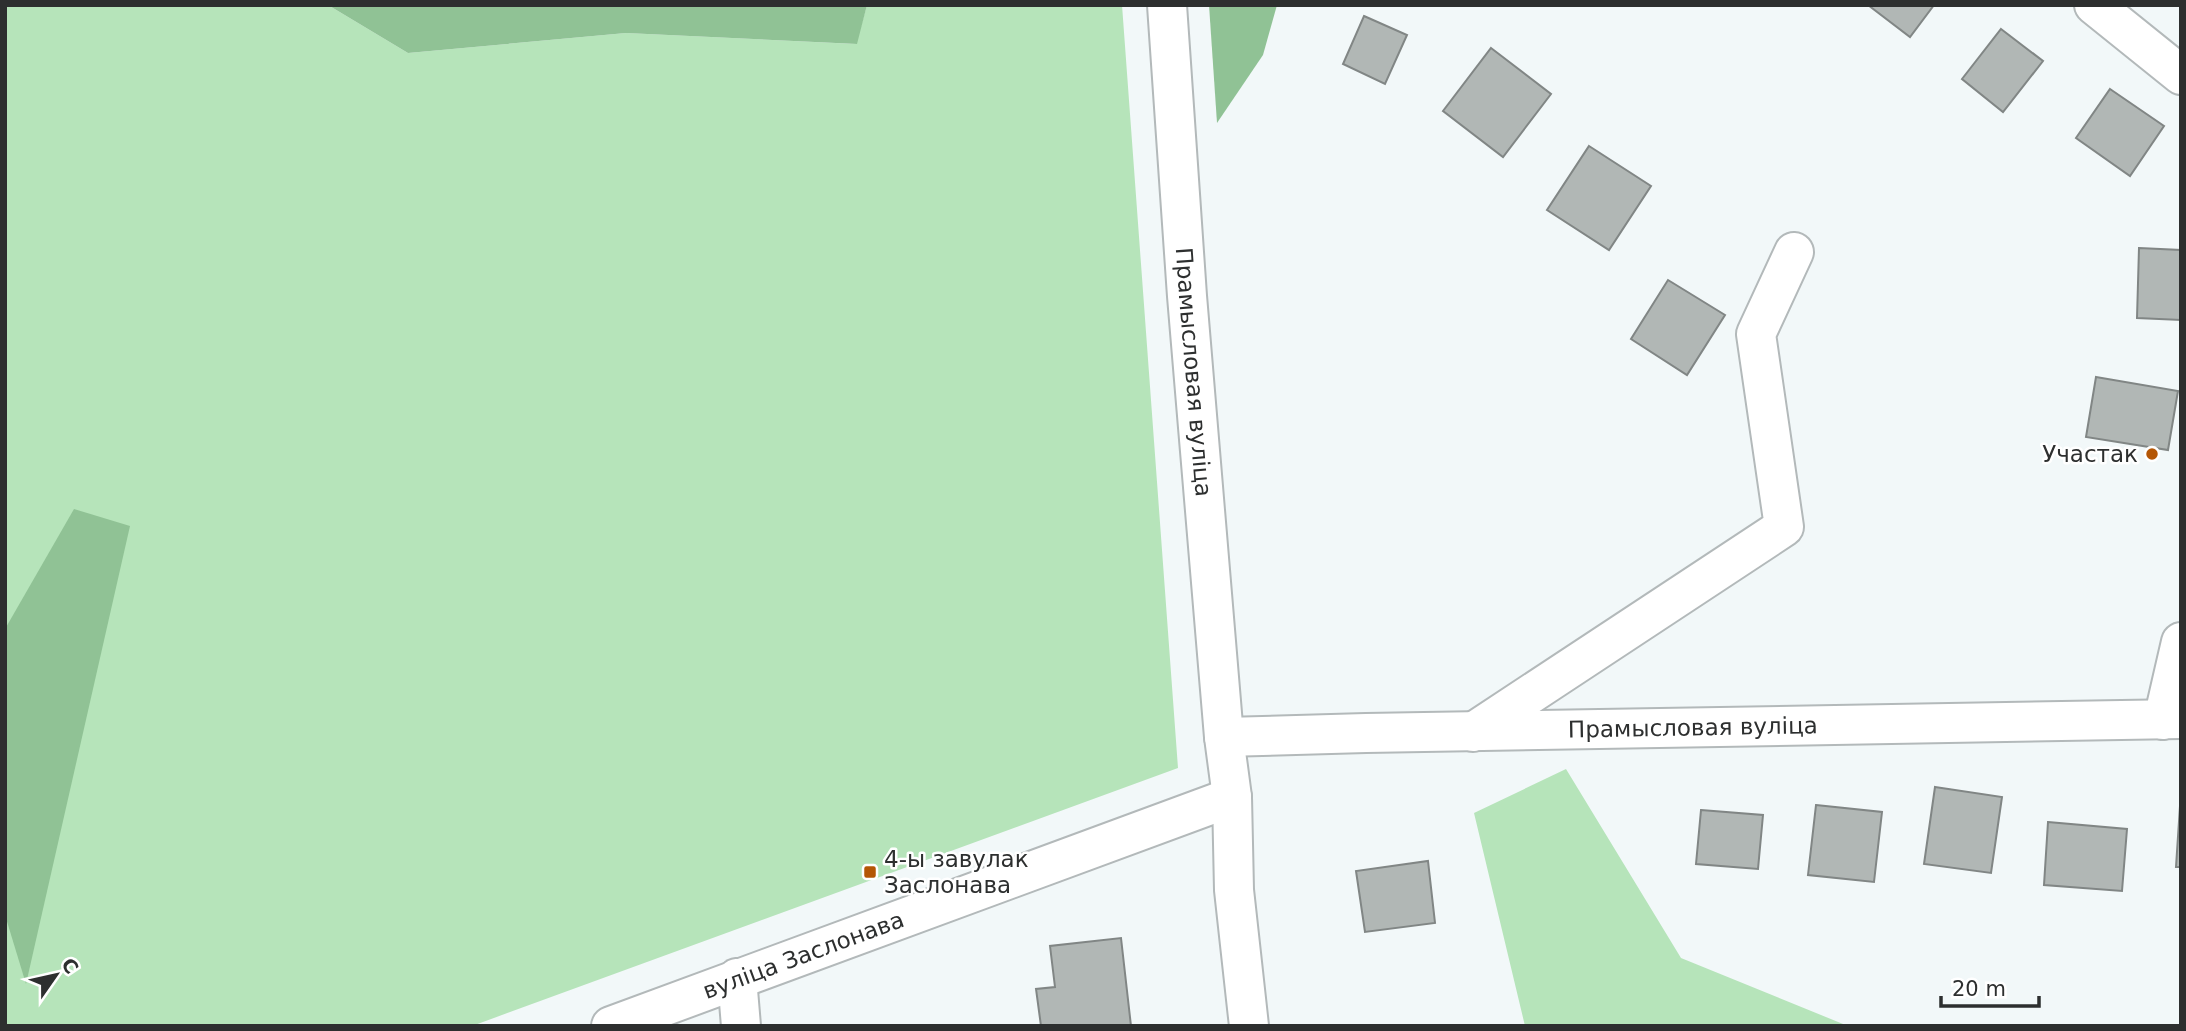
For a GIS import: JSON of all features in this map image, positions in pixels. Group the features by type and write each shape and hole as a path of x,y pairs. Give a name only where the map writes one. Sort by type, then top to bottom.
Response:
{"street":[{"name":"Прамысловая вуліца","path":"1167,5 1187,296 1224,737 1232,797 1234,890 1249,1026"},
{"path":"2094,5 2181,75"},
{"path":"1472,732 1784,527 1756,334 1794,252"},
{"name":"Прамысловая вуліца","path":"1224,737 2172,719 2181,642"},
{"name":"вуліца Заслонава","path":"611,1026 1232,797"},
{"path":"737,978 741,1026"}],"green space":[{"path":"5,5 328,5 408,53 626,33 856,44 867,5 1122,5 1178,768 472,1026 5,1026"},
{"path":"328,5 867,5 857,44 626,33 408,53"},
{"path":"1209,5 1277,5 1263,55 1217,123"},
{"path":"74,509 130,526 26,984 5,915 5,629"},
{"path":"1566,769 1681,958 1848,1026 1525,1026 1474,813"}],"building":[{"path":"1868,5 1934,5 1910,37"},
{"path":"1364,16 1407,35 1385,84 1343,64"},
{"path":"2001,29 2043,61 2003,112 1962,79"},
{"path":"1491,48 1551,94 1503,157 1443,111"},
{"path":"2110,89 2164,126 2130,176 2076,138"},
{"path":"1589,146 1651,186 1609,250 1547,210"},
{"path":"2139,248 2181,250 2181,320 2137,318"},
{"path":"1668,280 1725,315 1687,375 1631,339"},
{"path":"2096,377 2178,391 2168,450 2086,437"},
{"path":"1935,787 2002,797 1991,873 1924,864"},
{"path":"1816,805 1882,812 1874,882 1808,875"},
{"path":"2180,806 2181,867 2176,867"},
{"path":"1701,810 1763,815 1758,869 1696,864"},
{"path":"2048,822 2127,829 2122,891 2044,885"},
{"path":"1428,861 1435,923 1365,932 1356,871"},
{"path":"1121,938 1131,1026 1041,1026 1036,989 1055,987 1050,946"}],"place":[{"name":"Участак","path":"2152,454"},
{"name":"4-ы завулак Заслонава","path":"870,872"}]}
